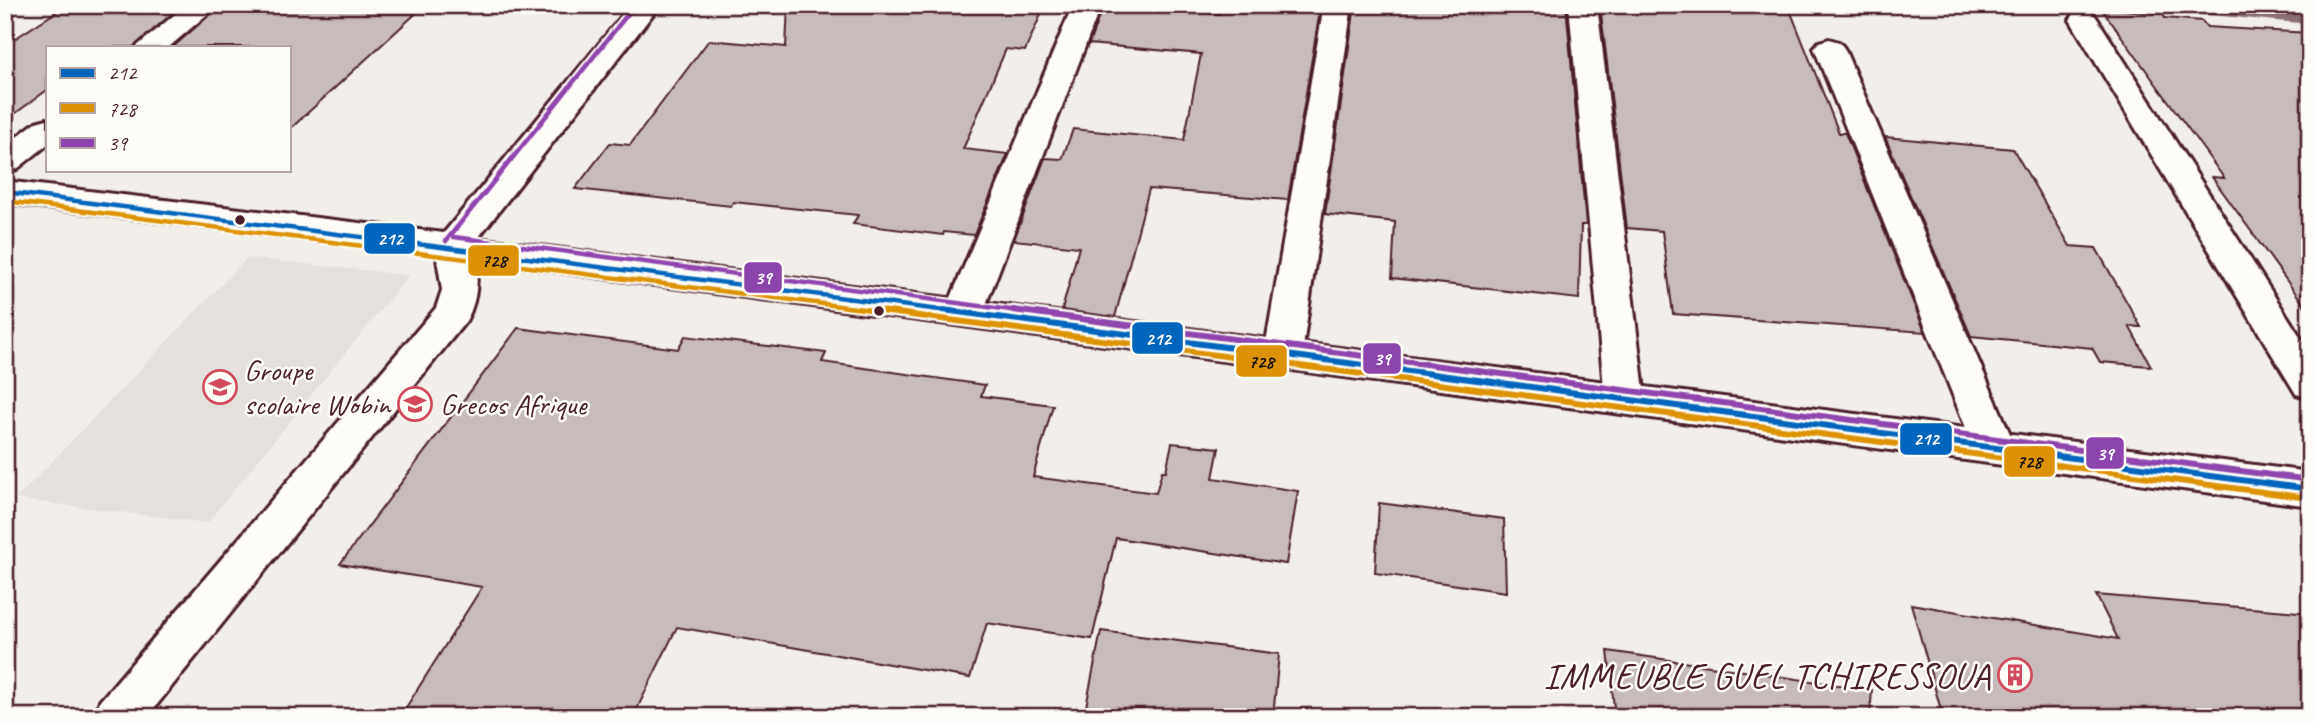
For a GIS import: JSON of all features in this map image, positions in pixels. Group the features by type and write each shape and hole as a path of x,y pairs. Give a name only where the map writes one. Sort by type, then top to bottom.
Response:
{"street":[{"path":"152,46 204,5"},
{"path":"117,717 453,312 460,289 453,246 646,5"},
{"path":"964,312 1087,5"},
{"path":"1283,354 1338,5"},
{"path":"1583,5 1625,399"},
{"path":"2084,20 2310,384"},
{"path":"1829,48 1995,448"},
{"path":"5,162 46,130"},
{"path":"5,192 453,246 2310,489"}],"shaded area":[{"name":"Groupe scolaire Wobin","path":"247,258 409,275 207,523 16,499"}],"building":[{"path":"67,5 182,5 135,46 46,46 46,91 5,121 5,45"},
{"path":"221,5 425,5 290,129 290,46 174,46"},
{"path":"788,5 1045,5 1025,51 1006,49 963,149 1008,154 974,235 944,232 943,235 853,224 858,215 733,202 731,206 575,189 610,143 630,145 709,40 786,47"},
{"path":"1103,5 1219,14 1221,5 1321,5 1288,200 1149,189 1115,317 1062,310 1079,247 1014,240 1045,158 1062,159 1073,129 1184,140 1201,54 1089,44"},
{"path":"1355,5 1566,5 1586,225 1581,225 1579,299 1392,278 1395,222 1325,214"},
{"path":"1600,5 1788,5 1839,133 1845,133 1925,332 1673,314 1662,231 1627,228"},
{"path":"2101,8 2162,13 2165,18 2202,21 2207,27 2310,33 2310,313 2212,177 2224,178"},
{"path":"1885,137 2013,149 2070,246 2096,248 2141,327 2129,326 2151,366 2100,362 2092,348 1971,336"},
{"path":"518,328 678,349 685,336 826,353 822,362 985,385 981,396 1053,405 1033,477 1156,493 1162,471 1166,471 1172,443 1219,448 1213,478 1298,491 1286,564 1116,538 1092,639 987,623 970,678 677,627 633,717 400,717 482,587 340,564"},
{"path":"1379,503 1504,519 1506,592 1375,573"},
{"path":"2096,595 2310,613 2310,717 1943,717 1911,604 2118,639"},
{"path":"1101,631 1279,654 1273,717 1084,717"},
{"path":"1608,651 1872,690 1870,717 1615,717"}],"waterway":[{"path":"2144,5 2310,20"}],"transit line":[{"name":"39","path":"446,241 635,5"},
{"name":"212","path":"5,192 453,246 2310,489"},
{"name":"728","path":"5,201 452,255 2309,498"},
{"name":"39","path":"454,237 2310,480"}],"place":[{"name":"Groupe scolaire Wobin","path":"220,387"},
{"name":"Grecos Afrique","path":"415,404"},
{"name":"IMMEUBLE GUEL TCHIRESSOUA","path":"2015,675"}]}
